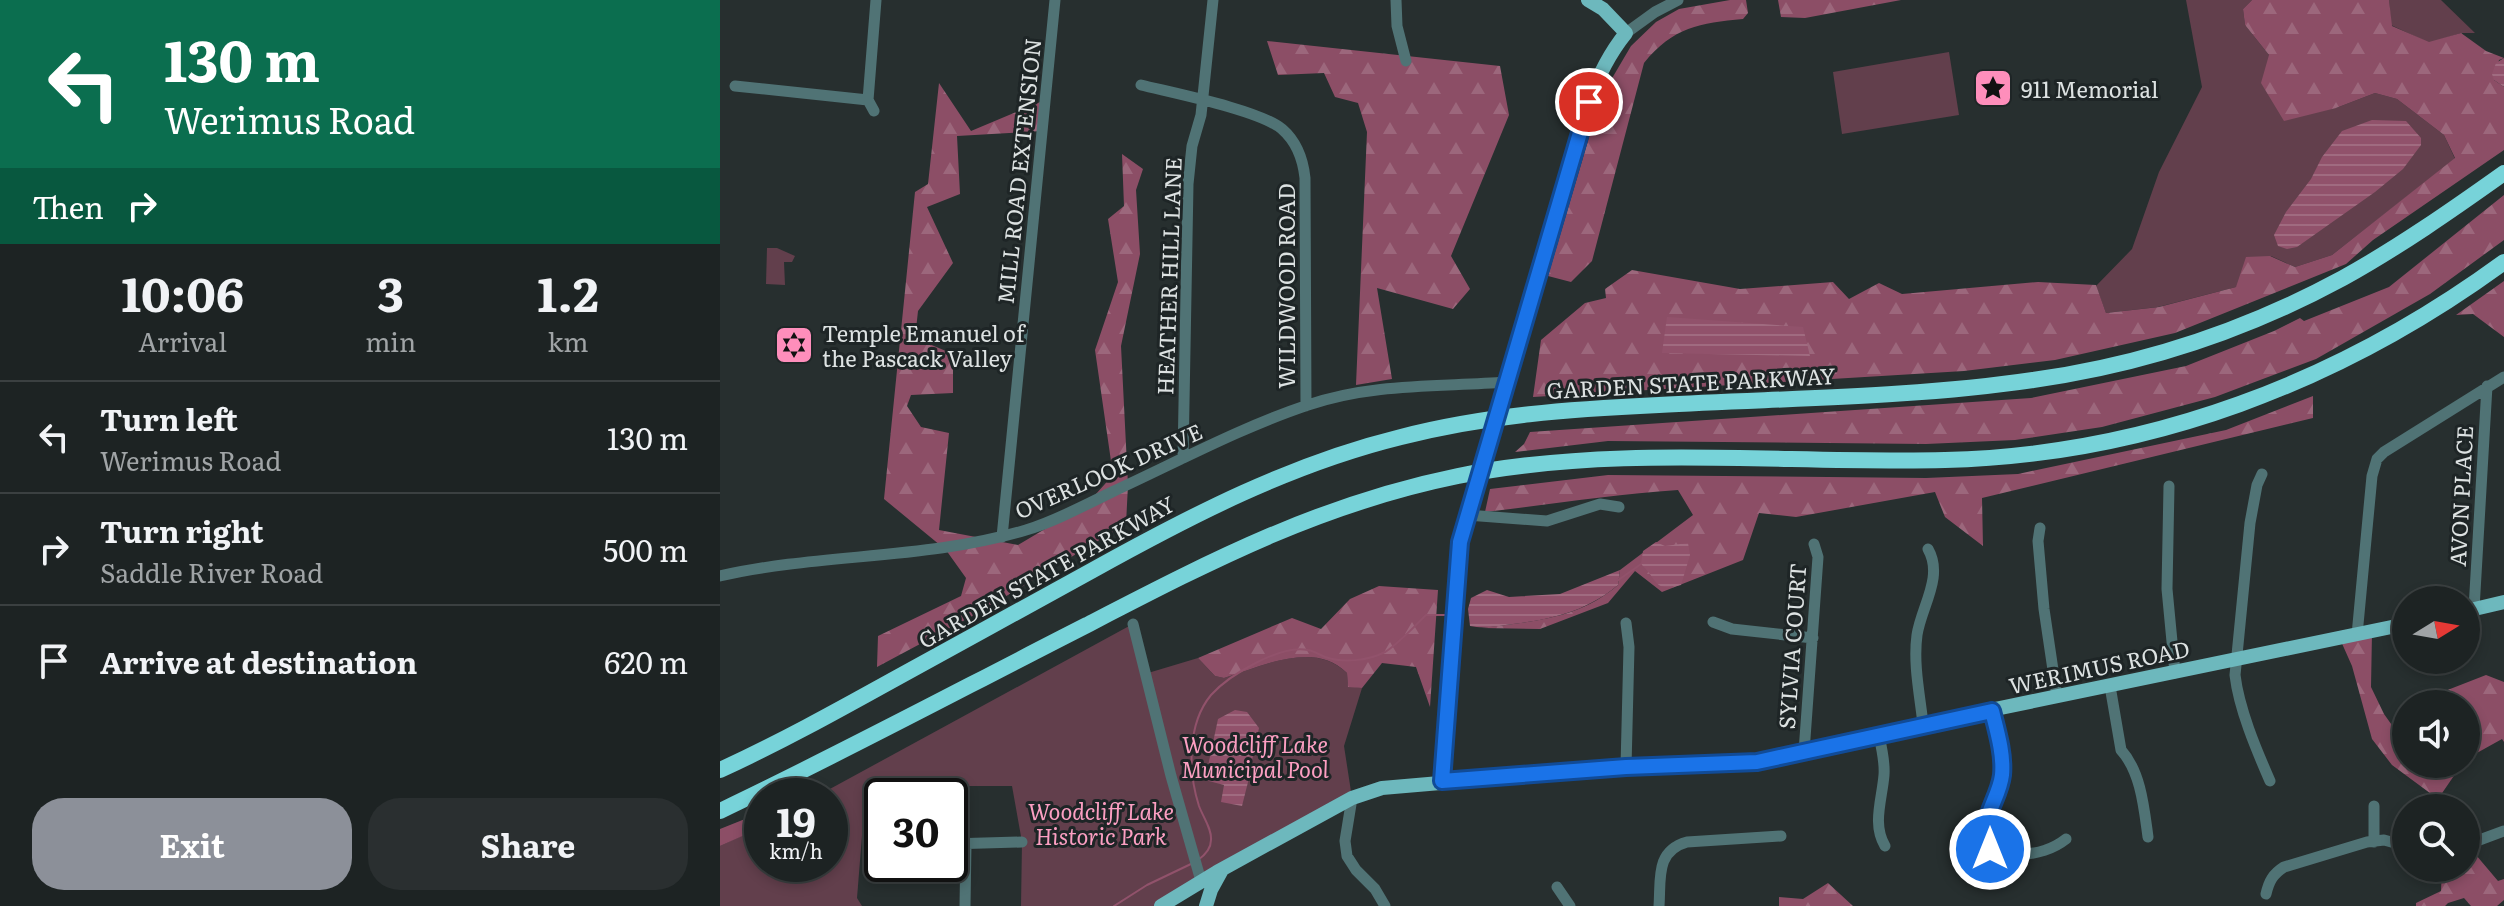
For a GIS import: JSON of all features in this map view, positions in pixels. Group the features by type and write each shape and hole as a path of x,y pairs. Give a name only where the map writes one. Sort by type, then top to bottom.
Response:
{"highway":[{"name":"GARDEN STATE PARKWAY","path":"720,770 801,730 1160,533 1245,491 1308,465 1360,448 1471,421 1516,415 1954,389 2036,380 2115,365 2193,342 2307,297 2413,237 2504,173"},
{"path":"720,811 1251,543 1339,508 1458,477 1579,460 1987,458 2109,442 2227,410 2316,374 2378,344 2435,310 2504,262"}],"main road":[{"path":"1442,781 1460,542 1591,95 1611,52 1626,33 1603,9 1588,0"},
{"path":"2480,608 2504,602"},
{"name":"WERIMUS ROAD","path":"1161,906 1197,872 1222,869 1352,798 1382,788 1626,767 1757,762 1923,724 2392,627"},
{"path":"1206,906 1222,869"},
{"path":"1197,872 1197,906"}],"street":[{"path":"735,86 871,105 876,0"},
{"name":"MILL ROAD EXTENSION","path":"1002,537 1055,0"},
{"name":"HEATHER HILL LANE","path":"1183,458 1189,166 1202,101 1213,0"},
{"path":"1396,0 1397,26 1406,61"},
{"path":"1626,33 1678,0"},
{"name":"WILDWOOD ROAD","path":"1141,85 1274,124 1291,139 1301,156 1305,178 1306,406"},
{"path":"2357,635 2372,476 2377,459 2504,377"},
{"name":"OVERLOOK DRIVE","path":"720,576 767,567 1002,537 1042,525 1183,458 1306,406 1373,390 1506,382"},
{"name":"AVON PLACE","path":"2472,586 2487,386"},
{"path":"2262,474 2250,523 2235,661 2237,689 2270,781"},
{"path":"2169,486 2167,589 2175,673"},
{"path":"1467,515 1547,521 1600,504 1619,507"},
{"path":"2040,528 2038,541 2044,609 2057,697"},
{"name":"SYLVIA COURT","path":"1804,752 1818,557 1814,544"},
{"path":"1923,724 1917,635 1933,577 1933,556 1928,549"},
{"path":"1713,622 1732,629 1813,638"},
{"path":"1626,623 1629,647 1626,767"},
{"path":"1133,624 1197,872"},
{"path":"2110,686 2121,750 2142,793 2148,837"},
{"path":"1992,711 2001,753 2002,777 1984,830 1985,840 1996,855"},
{"path":"1879,736 1884,774 1878,824 1885,846"},
{"path":"1352,798 1345,841 1347,856 1385,906"},
{"path":"2374,806 2374,842"},
{"path":"2480,840 2504,831"},
{"path":"1659,906 1662,868 1668,852 1674,847 1687,842 1781,836"},
{"path":"1996,855 2036,853 2049,850 2066,839"},
{"path":"968,844 1022,842"},
{"path":"2266,894 2274,873 2284,867 2374,842 2392,842"},
{"path":"1982,880 1996,855"},
{"path":"965,882 965,906"},
{"path":"1557,887 1570,906"}],"green space":[{"path":"1746,0 1748,13 1743,19 1713,22 1688,29 1666,42 1644,63 1592,261 1571,282 1548,276 1601,97 1631,46 1656,22 1679,9"},
{"path":"1778,0 1901,0 1805,18 1781,17"},
{"path":"2186,0 2252,0 2243,9 2245,25 2269,55 2336,108 2375,93 2397,99 2444,135 2455,159 2332,255 2295,267 2271,256 2236,287 2158,307 2106,313 2096,286 2132,249 2159,172 2202,87"},
{"path":"2252,0 2389,0 2392,26 2429,42 2461,33 2486,51 2504,58 2499,60 2494,80 2504,87 2504,150 2373,240 2346,264 2175,333 2055,360 1964,371 1533,397 1541,340 1585,303 1606,298 1605,289 1632,270 1740,289 1833,282 1849,299 1879,283 1902,294 2038,282 2096,285 2106,313 2159,307 2236,287 2246,257 2270,256 2295,267 2332,255 2455,158 2444,135 2397,99 2375,93 2336,108 2284,121 2261,83 2269,55 2245,25 2243,9"},
{"path":"2389,0 2441,0 2475,33 2461,33 2429,43 2391,25"},
{"path":"1267,41 1500,66 1509,115 1451,256 1470,289 1453,309 1377,288 1392,379 1356,385 1367,132 1358,103 1335,97 1324,73 1278,75"},
{"path":"1949,52 1959,115 1842,134 1833,72"},
{"path":"939,83 971,131 1045,100 1042,131 957,136 960,194 927,207 953,263 918,311 915,338 953,354 953,393 911,395 907,406 921,427 949,433 939,530 1018,545 1087,504 1113,475 1095,350 1118,282 1108,219 1124,206 1122,154 1143,169 1136,190 1140,254 1121,346 1128,485 1126,524 978,613 877,667 878,636 961,596 966,578 946,550 884,499 915,192 928,184"},
{"path":"2504,195 2504,240 2430,294 2316,359 2215,397 2102,427 2015,440 1926,444 1608,441 1515,452 1530,432 2031,398 2186,366 2300,318 2304,321 2389,287"},
{"path":"767,248 777,248 795,256 792,262 784,262 785,285 766,284"},
{"path":"2504,281 2504,337 2473,314 2456,315"},
{"path":"2313,396 2313,418 1982,498 1983,546 1945,517 1935,492 1796,517 1759,513 1743,560 1662,592 1635,571 1608,603 1540,629 1481,628 1536,621 1586,606 1618,585 1620,570 1693,515 1678,490 1485,512 1490,489 1608,475 1926,478 2018,474 2226,430"},
{"path":"1379,586 1438,590 1430,707 1416,667 1382,663 1362,688 1348,687 1347,673 1334,663 1319,658 1271,662 1224,678 1215,676 1198,658 1292,618 1321,629 1350,599"},
{"name":"Woodcliff Lake Historic Park","path":"1131,625 1148,673 1198,658 1215,676 1224,678 1271,662 1319,658 1334,663 1347,673 1348,686 1362,688 1344,746 1352,798 1161,906 1021,906 1022,842 1012,786 968,786 968,778 864,778 857,898 862,906 720,906 720,846 744,835 744,882 848,882 848,779"},
{"path":"2372,632 2371,687 2392,725 2392,765 2372,739 2352,666 2340,639"},
{"path":"2486,675 2504,682 2504,742 2502,739 2480,751 2480,690 2448,690"},
{"path":"2410,778 2452,778 2441,794 2431,794"},
{"path":"744,819 744,835 720,846 720,829"},
{"path":"2480,860 2498,881 2504,879 2504,900 2497,906 2471,906 2464,898 2445,906 2416,906 2416,903 2441,891 2441,882 2480,882"},
{"path":"1828,883 1853,906 1779,906 1779,897 1803,899"}],"shaded area":[{"path":"2504,58 2504,87 2494,80 2492,74 2496,63"},
{"path":"2372,120 2406,121 2421,138 2421,145 2403,169 2375,192 2297,247 2287,249 2278,246 2274,235 2322,157 2342,131"},
{"path":"1667,317 1803,327 1810,356 1662,353"},
{"path":"1656,542 1665,546 1688,543 1690,555 1681,585 1665,587 1657,584 1641,564 1643,551"},
{"path":"1620,570 1618,585 1594,601 1569,612 1502,626 1470,626 1468,609 1471,598 1487,590 1509,597 1560,594"},
{"path":"1235,710 1247,712 1259,728 1249,774 1230,765 1229,773 1249,778 1242,806 1221,802 1224,785 1205,780 1218,719"}],"waterway":[{"path":"1617,581 1641,564"},
{"path":"1198,860 1209,849 1211,836 1195,793 1192,749 1197,720 1219,687 1242,670 1270,656 1297,649 1340,660 1378,655 1390,649 1426,615 1446,615"},
{"path":"1114,906 1147,885 1193,863"}],"place":[{"name":"911 Memorial","path":"1993,88"},
{"name":"Temple Emanuel of the Pascack Valley","path":"794,345"}],"route":[{"path":"1589,102 1460,542 1442,781 1626,767 1757,762 1992,711 2001,753 2002,777 1984,830 1990,849"}],"park label":[{"name":"Woodcliff Lake Municipal Pool","path":"1255,756"}]}
